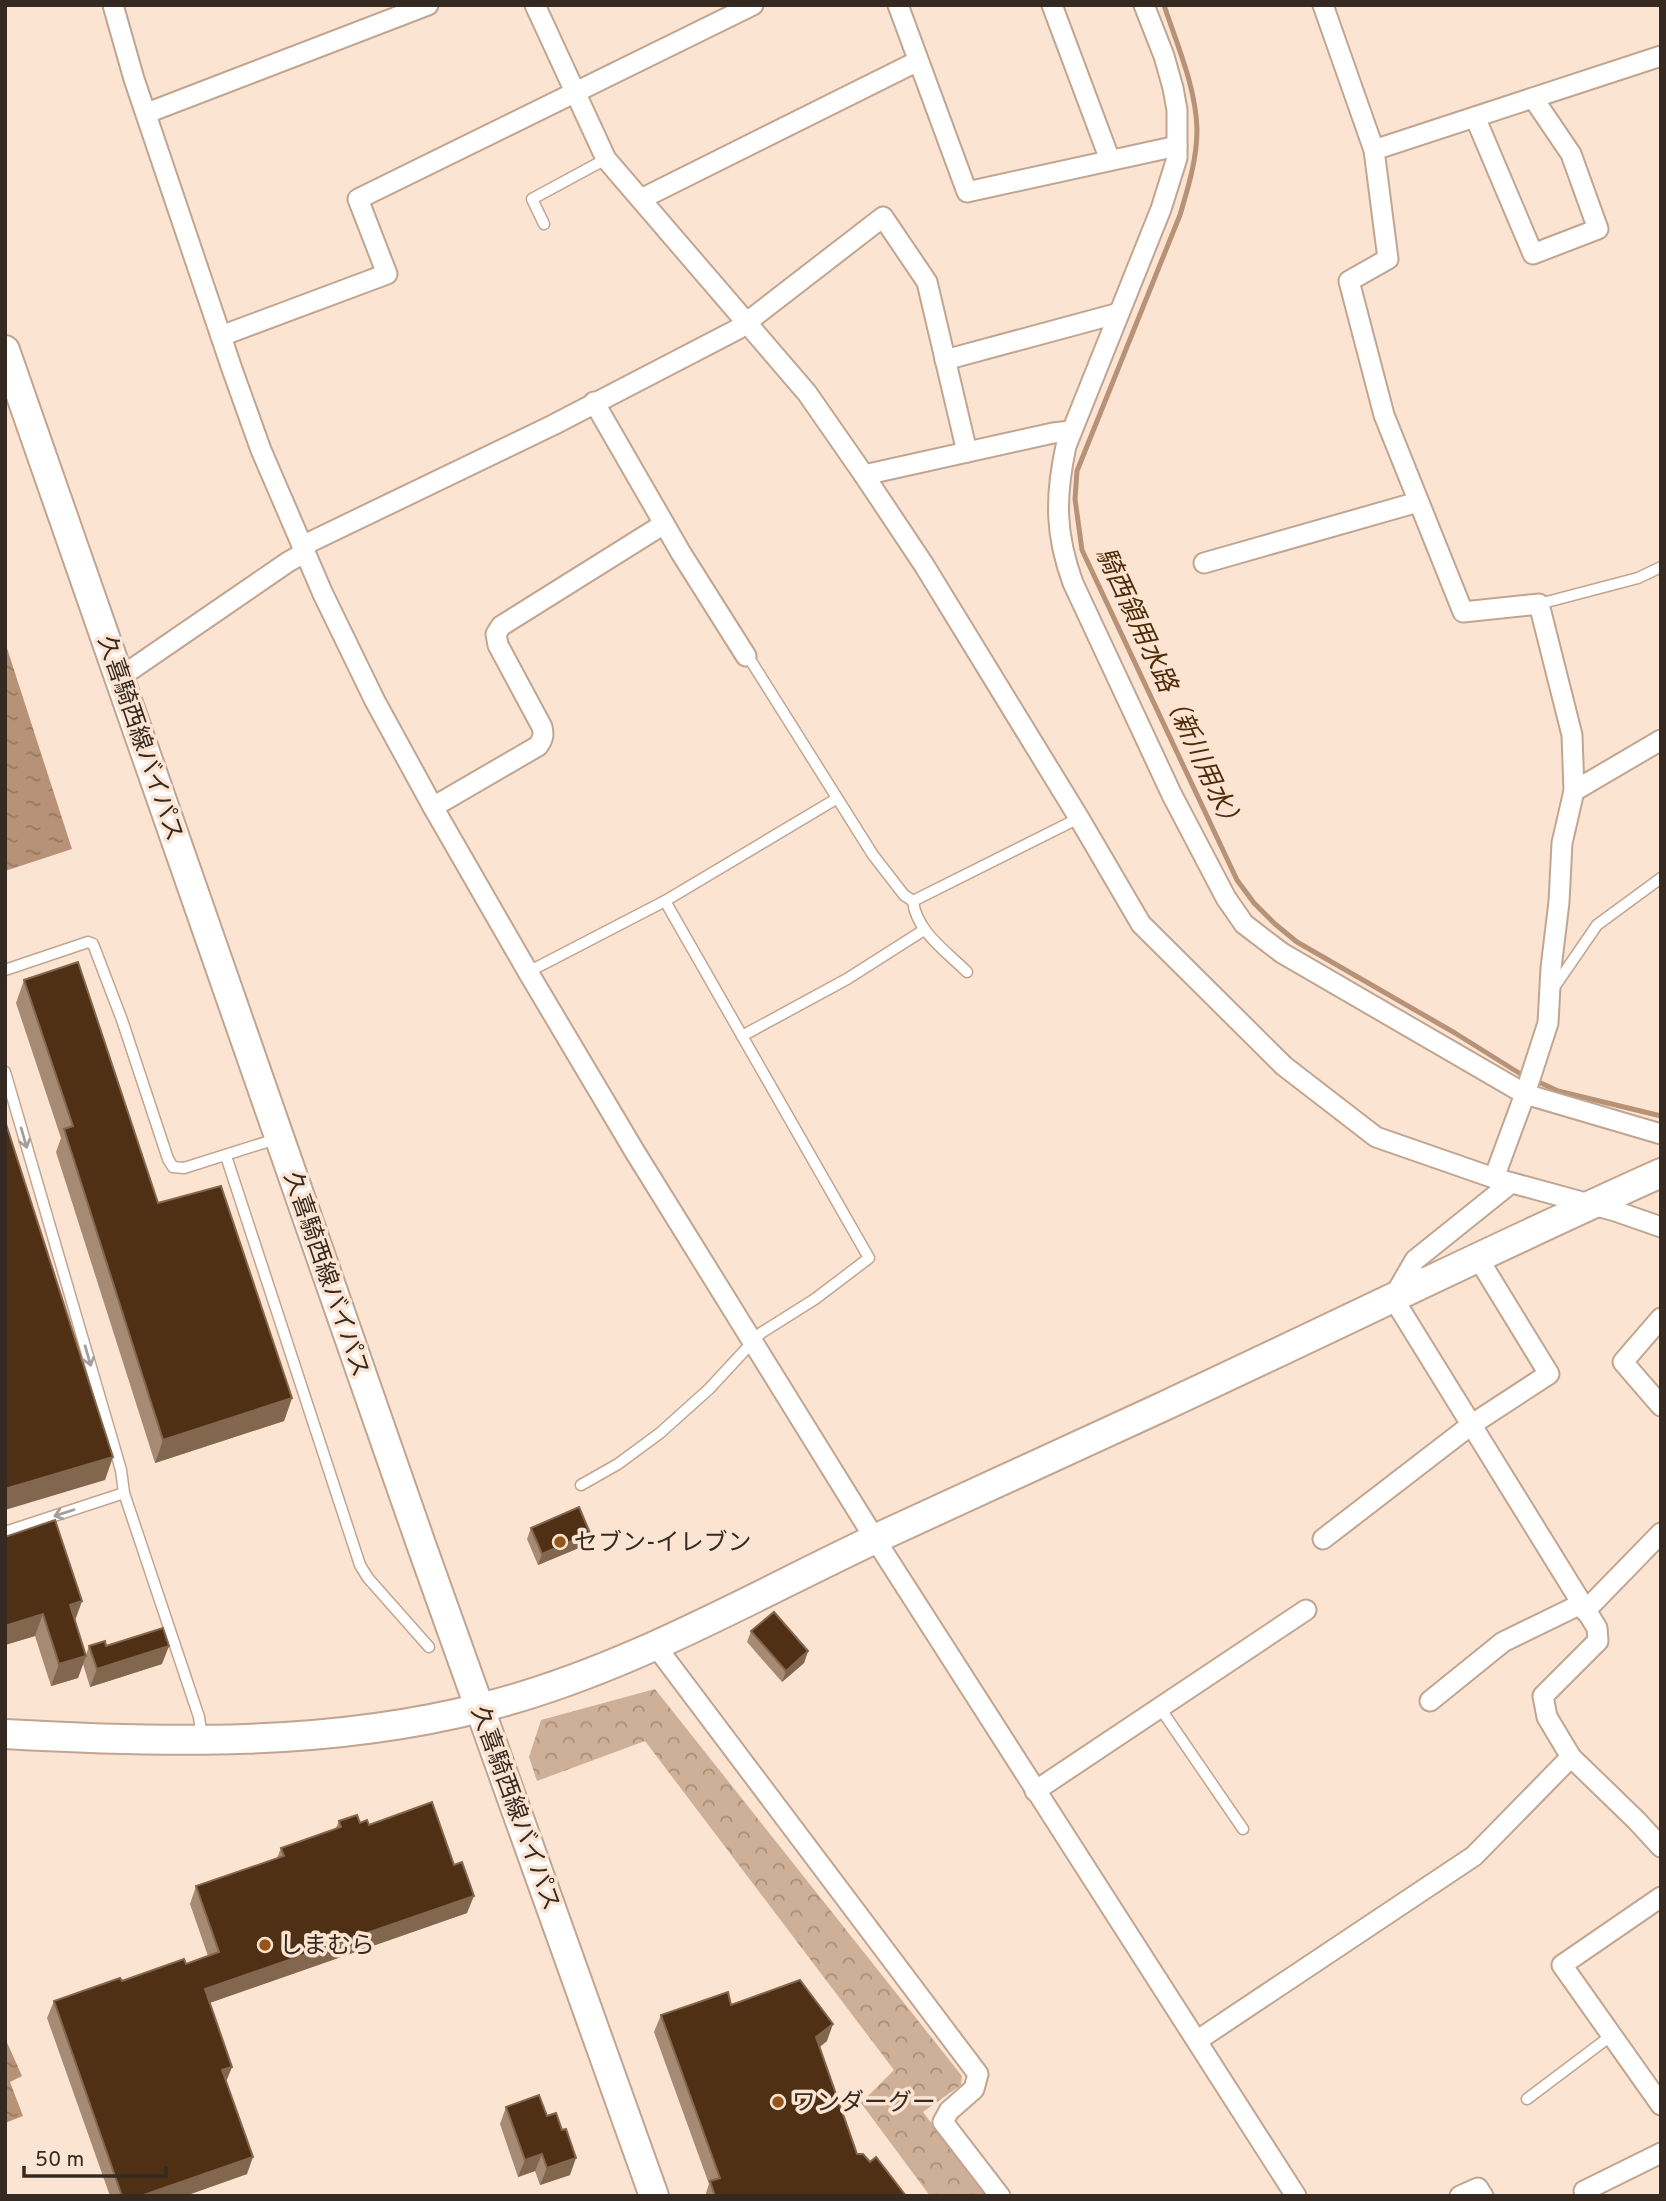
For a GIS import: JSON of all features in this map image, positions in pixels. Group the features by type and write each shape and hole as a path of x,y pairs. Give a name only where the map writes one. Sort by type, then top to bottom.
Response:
{"main road":[{"name":"久喜騎西線バイパス","path":"5,350 480,1708 654,2196"},
{"path":"5,1734 116,1740 276,1737 403,1723 517,1698 596,1670 654,1645 1661,1172"}],"street":[{"path":"113,5 134,79 261,450 350,652 433,807 635,1152 752,1342 1035,1791 1198,2040 1296,2196"},
{"path":"147,113 428,5"},
{"path":"534,5 606,159 807,393 924,565 1079,818 1140,924 1284,1066 1376,1137 1502,1180 1661,1227"},
{"path":"220,336 387,274 358,199 753,5"},
{"path":"898,5 967,192 1177,146"},
{"path":"1052,5 1110,160"},
{"path":"1144,5 1173,88 1177,110 1177,158 1161,209 1071,431 1060,472 1059,533 1073,583 1172,796 1226,898 1244,923 1282,953 1525,1094 1661,1134"},
{"path":"1323,5 1374,150 1388,259 1349,281 1384,415 1463,612 1539,604 1573,735 1574,791 1562,843 1548,1023 1532,1069 1502,1180 1415,1260 1393,1298 1597,1628 1598,1641 1544,1696 1548,1717 1571,1757 1661,1847"},
{"path":"1374,150 1661,56"},
{"path":"641,199 918,61"},
{"path":"1475,117 1533,254 1598,229 1571,154 1533,98"},
{"path":"120,678 303,549 553,425 748,322 883,217 927,282 967,452"},
{"path":"945,360 1119,313"},
{"path":"594,402 664,524 746,656"},
{"path":"864,475 1071,431"},
{"path":"1204,563 1418,502"},
{"path":"433,807 538,746 544,735 498,645 496,634 501,626 664,524"},
{"path":"1574,791 1661,740"},
{"path":"1323,1539 1471,1425 1549,1374 1478,1258"},
{"path":"1661,1318 1623,1362 1661,1406"},
{"path":"1430,1701 1503,1642 1583,1607 1652,1550 1661,1533"},
{"path":"1035,1791 1307,1610"},
{"path":"654,1645 978,2074 974,2090 949,2111 943,2122 1000,2196"},
{"path":"1198,2040 1474,1856 1571,1757"},
{"path":"1661,1897 1562,1965 1661,2105"},
{"path":"1587,2196 1584,2191 1661,2153"},
{"path":"1460,2196 1478,2188 1483,2196"}],"lane":[{"path":"544,224 532,199 606,159"},
{"path":"1539,604 1638,578 1661,567"},
{"path":"746,656 873,855 904,895 913,901 914,910 924,930 967,972"},
{"path":"528,972 665,901 836,799"},
{"path":"913,901 1079,818"},
{"path":"1551,992 1598,925 1661,878"},
{"path":"581,1485 618,1464 660,1433 709,1389 761,1333 815,1299 869,1258 665,901"},
{"path":"743,1036 847,979 924,930"},
{"path":"5,970 88,942 93,944 173,1167 184,1168 280,1138"},
{"path":"5,1072 121,1470 124,1493 199,1717 202,1740"},
{"path":"226,1156 360,1565 368,1578 429,1647"},
{"path":"5,1532 124,1493"},
{"path":"1160,1708 1243,1829"},
{"path":"1527,2099 1612,2035"}],"green space":[{"path":"655,1689 962,2076 961,2085 923,2112 987,2196 930,2196 861,2103 894,2070 645,1741 537,1781 529,1757 541,1720"}],"water":[{"path":"5,642 72,849 5,871"},
{"path":"5,2038 22,2076 10,2082 23,2116 5,2123"}],"building":[{"path":"78,962 158,1203 221,1186 292,1398 163,1440 64,1129 73,1126 24,980"},
{"path":"5,1121 113,1457 5,1489"},
{"path":"579,1507 590,1533 542,1554 531,1528"},
{"path":"55,1520 82,1601 70,1605 86,1656 59,1664 43,1614 5,1626 5,1537"},
{"path":"774,1612 808,1651 786,1671 751,1631"},
{"path":"163,1628 169,1646 97,1669 89,1646 105,1641 106,1646"},
{"path":"432,1802 454,1865 462,1862 474,1896 205,1989 232,2067 222,2070 253,2157 141,2196 122,2196 54,2001 120,1978 122,1981 184,1959 186,1964 219,1952 196,1886 284,1856 281,1848 341,1827 339,1821 357,1815 360,1823 367,1820 369,1825"},
{"path":"800,1980 833,2024 816,2037 857,2154 863,2154 870,2162 876,2157 906,2196 715,2196 710,2181 720,2178 661,2015 728,1992 731,2005"},
{"path":"539,2095 547,2116 556,2113 562,2130 566,2129 576,2158 547,2168 542,2154 525,2160 506,2107"}],"waterway":[{"name":"騎西領用水路（新川用水）","path":"1164,5 1185,66 1196,114 1192,173 1180,215 1077,471 1075,499 1082,550 1237,880 1254,903 1275,924 1297,942 1519,1073 1558,1091 1661,1116"}],"place":[{"name":"セブン-イレブン","path":"560,1542"},
{"name":"しまむら","path":"265,1945"},
{"name":"ワンダーグー","path":"778,2102"}]}
